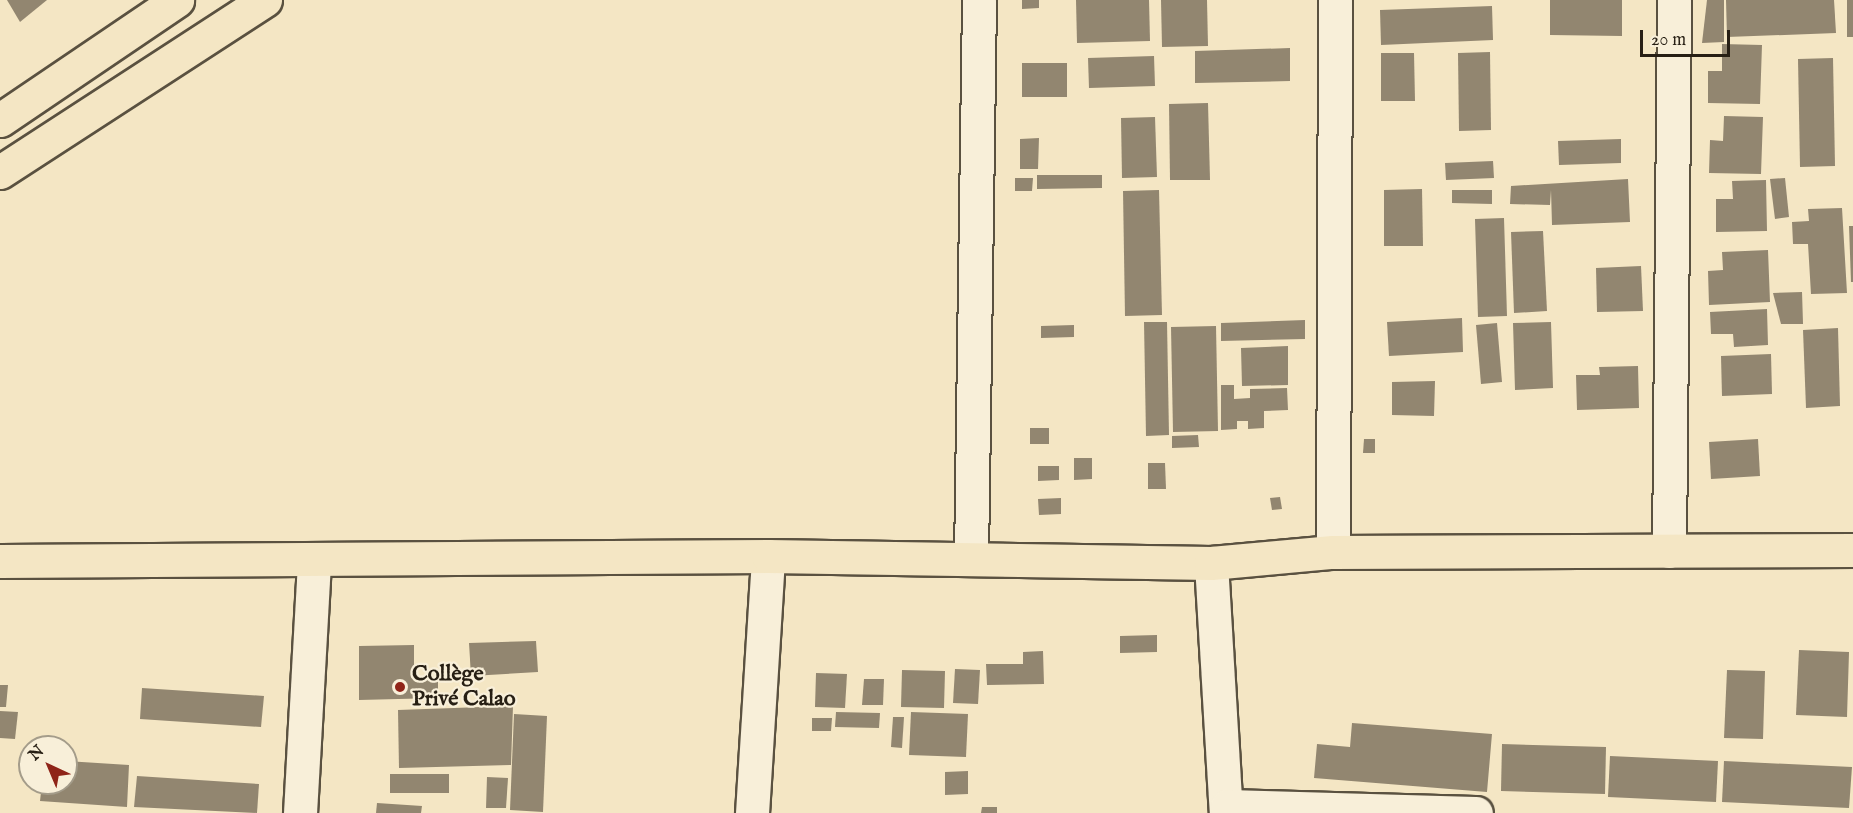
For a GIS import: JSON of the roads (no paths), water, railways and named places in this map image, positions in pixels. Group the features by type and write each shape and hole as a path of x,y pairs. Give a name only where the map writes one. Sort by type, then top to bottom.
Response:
{"main road":[{"path":"0,120 177,0"},
{"path":"0,172 265,0"},
{"path":"0,561 768,556 1211,563 1334,552 1853,550"}],"street":[{"path":"971,559 979,0"},
{"path":"1334,552 1335,0"},
{"path":"1670,551 1674,0"},
{"path":"752,813 768,556"},
{"path":"300,813 314,559"},
{"path":"1211,563 1227,810 1476,813"}],"place":[{"name":"Collège Privé Calao","path":"400,687"}]}
